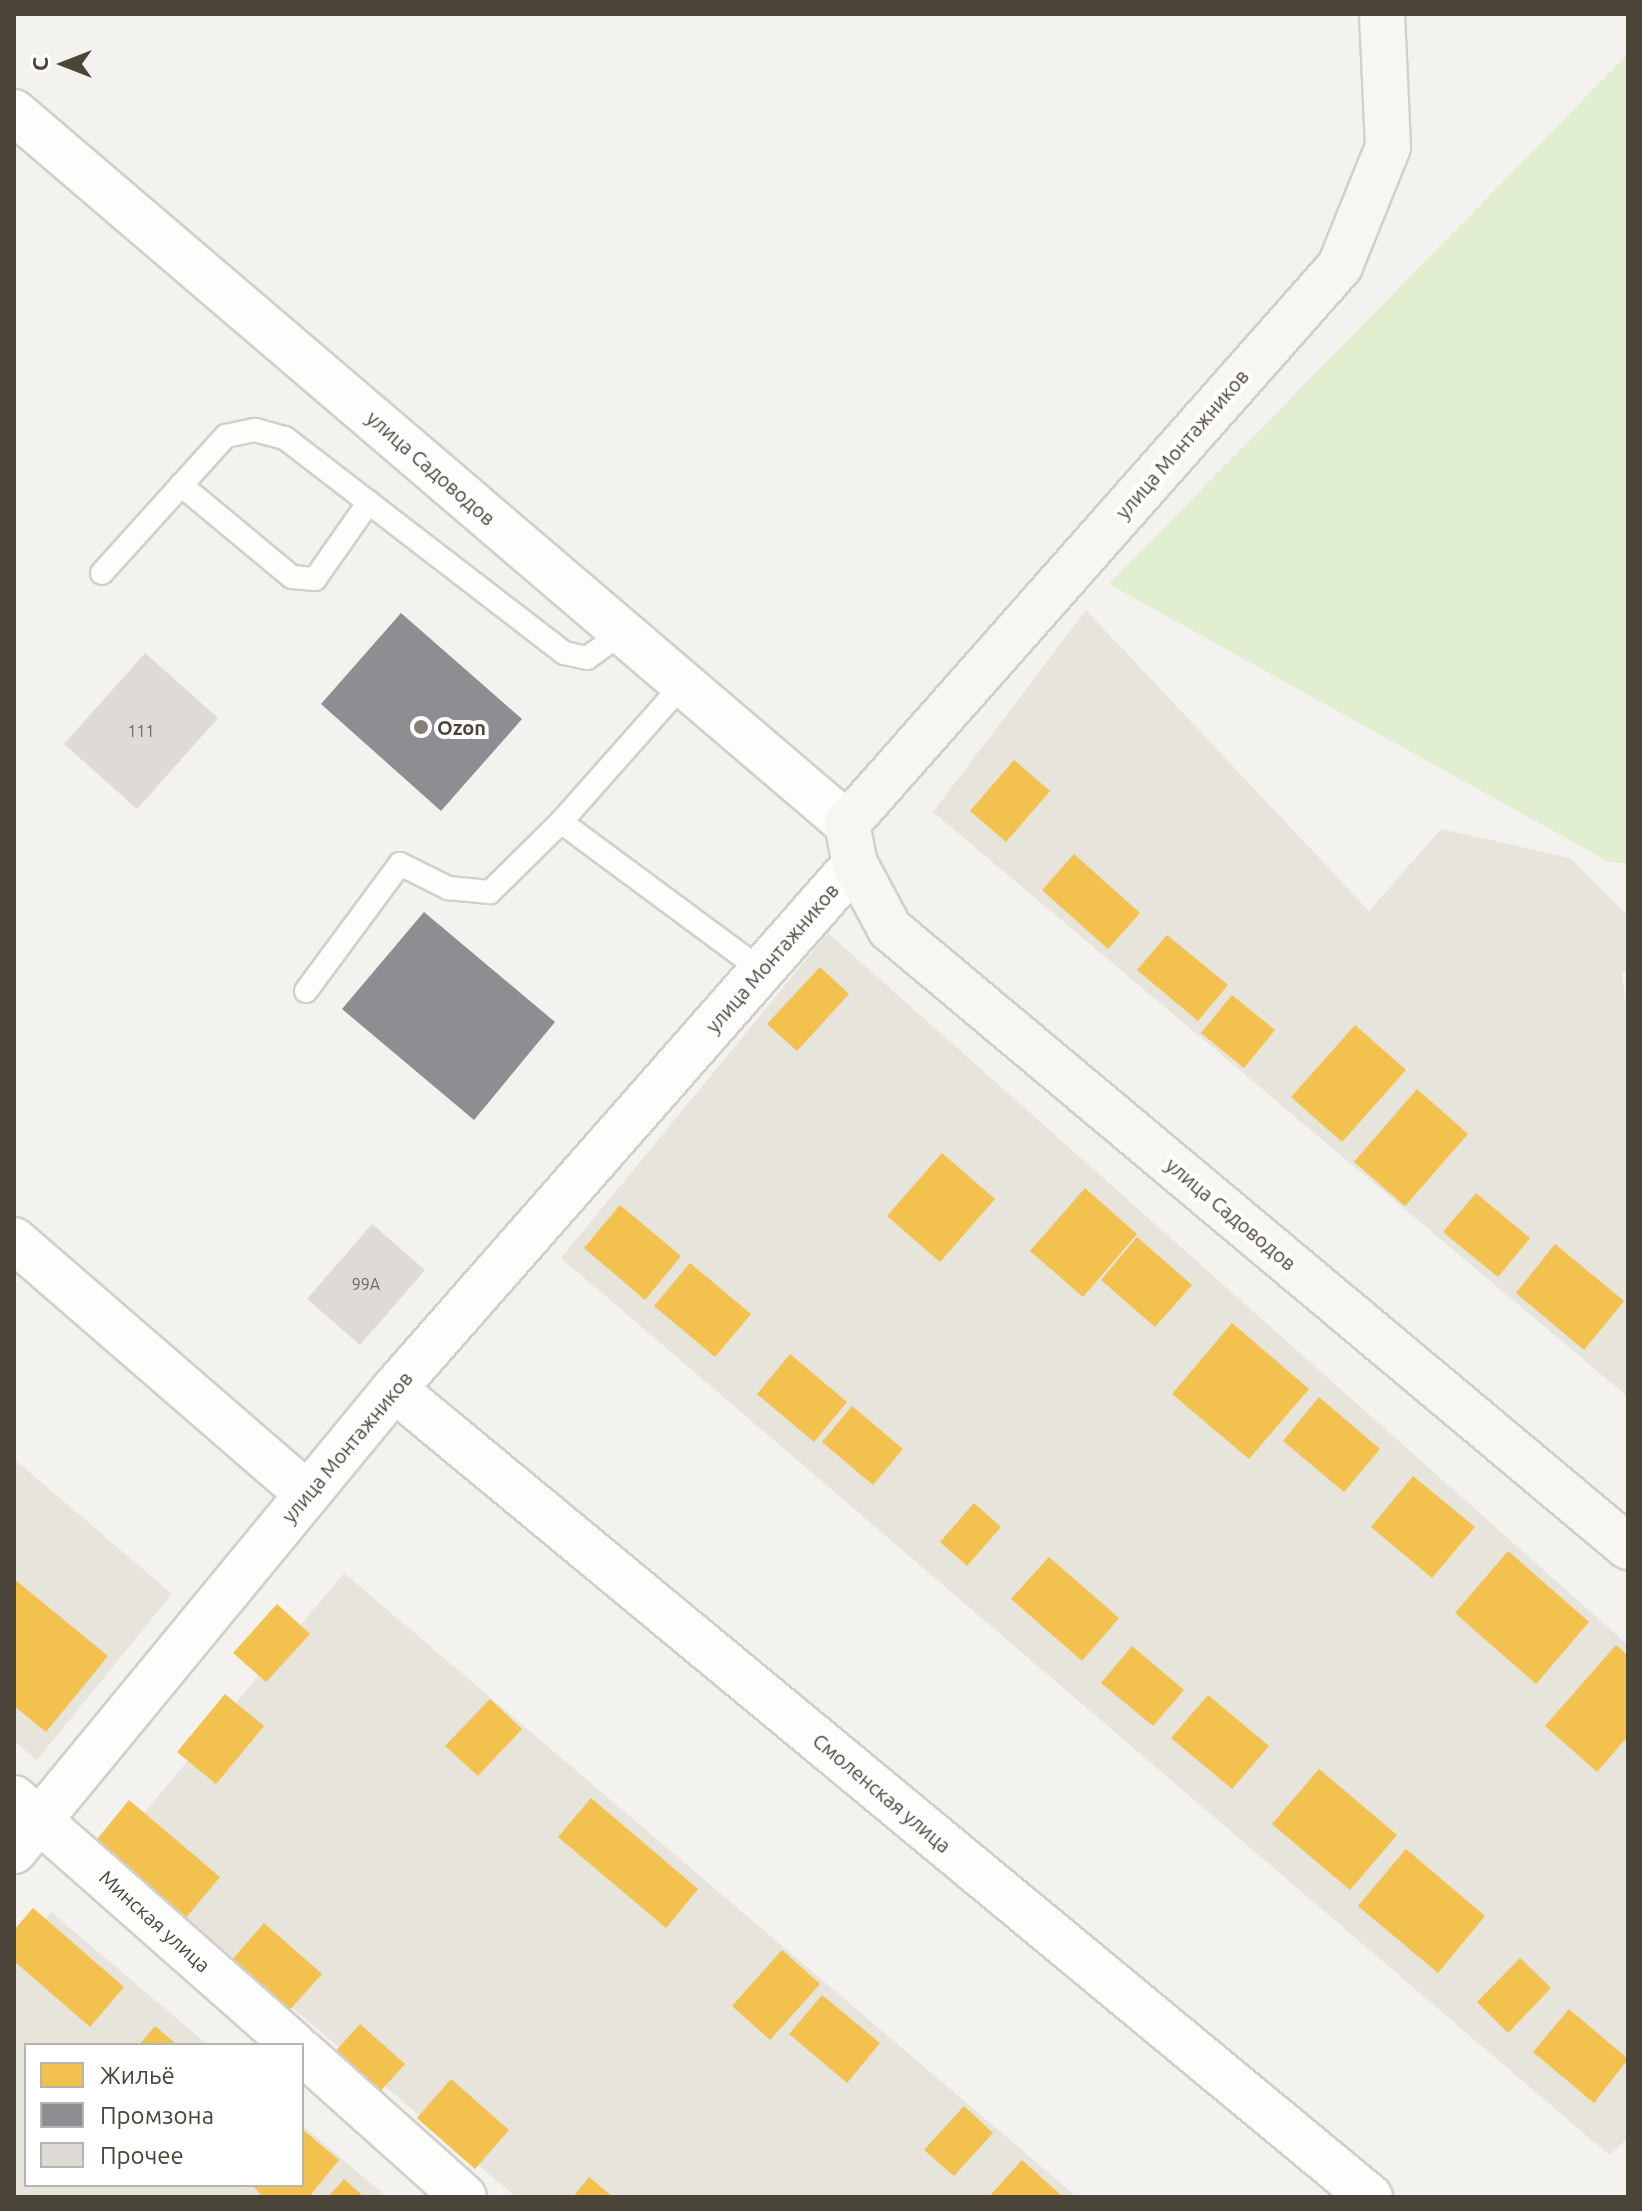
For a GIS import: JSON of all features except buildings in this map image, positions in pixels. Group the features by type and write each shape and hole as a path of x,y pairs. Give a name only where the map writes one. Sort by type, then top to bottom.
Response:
{"main road":[{"name":"улица Монтажников","path":"851,844 1340,266 1388,147 1382,14"},
{"name":"улица Садоводов","path":"851,844 890,929 1628,1547"}],"street":[{"name":"улица Садоводов","path":"14,112 683,684 851,844"},
{"name":"улица Монтажников","path":"23,1822 394,1389 761,970 851,844"},
{"path":"14,1240 307,1494"},
{"name":"Смоленская улица","path":"394,1389 1370,2197"},
{"name":"Минская улица","path":"23,1822 292,2043"},
{"path":"304,2054 464,2197"}],"lane":[{"path":"102,573 226,436 255,430 285,438 564,653 587,658 623,632"},
{"path":"181,485 292,577 315,579 369,502"},
{"path":"306,991 400,864 448,888 490,892 561,822 683,684"},
{"path":"561,822 761,970"}],"shaded area":[{"path":"1086,610 1369,911 1441,829 1570,858 1628,916 1628,968 1622,974 1628,1024 1628,1397 933,812"},
{"path":"828,933 1628,1645 1628,2138 1609,2155 561,1258"},
{"path":"14,1459 172,1594 37,1760 14,1741"},
{"path":"344,1573 1077,2197 516,2197 110,1854"},
{"path":"51,1912 206,2043 24,2043 24,2187 304,2187 304,2127 387,2197 14,2197 14,1957"}],"green space":[{"path":"1628,54 1628,863 1609,862 1109,584"}],"place":[{"name":"Ozon","path":"421,727"}]}
